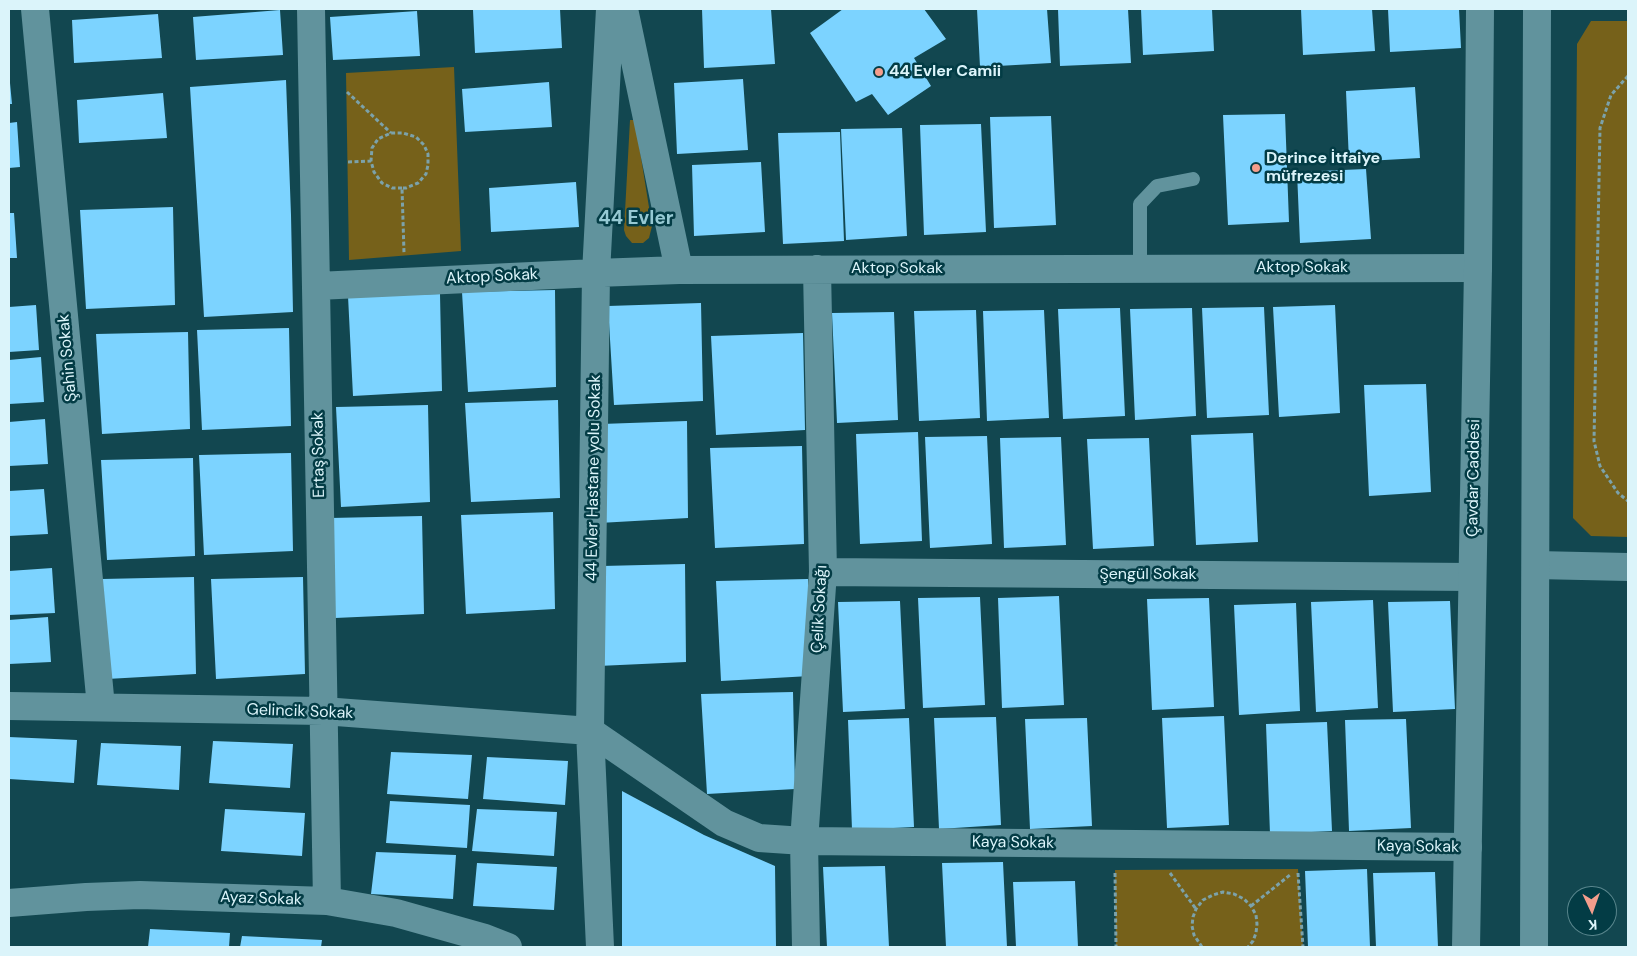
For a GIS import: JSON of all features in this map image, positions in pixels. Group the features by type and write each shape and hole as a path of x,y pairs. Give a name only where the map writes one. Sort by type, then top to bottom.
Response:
{"street":[{"name":"Şahin Sokak","path":"35,9 101,707"},
{"name":"Ertaş Sokak","path":"311,9 327,901"},
{"name":"44 Evler Hastane yolu Sokak","path":"600,947 590,731 596,272 610,9"},
{"path":"624,9 679,270"},
{"name":"Çavdar Caddesi","path":"1466,947 1478,268 1480,9"},
{"path":"1534,947 1537,9"},
{"name":"Aktop Sokak","path":"317,286 596,272 679,270 1478,268"},
{"name":"Çelik Sokağı","path":"806,947 804,841 823,572 817,269"},
{"path":"1536,566 1628,567"},
{"name":"Şengül Sokak","path":"823,572 1472,577"},
{"name":"Gelincik Sokak","path":"9,706 323,711 590,731"},
{"name":"Kaya Sokak","path":"590,731 724,822 759,838 804,841 1468,847"},
{"name":"Ayaz Sokak","path":"9,903 140,895 327,901 396,913 484,938 508,947"}],"lane":[{"path":"1140,268 1140,204 1157,186 1193,179"}],"path":[{"path":"1628,76 1611,95 1600,128 1594,441 1600,466 1618,493 1628,501"},
{"path":"346,92 391,133"},
{"path":"391,133 403,133 416,137 428,154 426,174 418,182 406,188 392,188 382,183 374,172 371,161 372,148 378,139 391,133"},
{"path":"348,162 371,161"},
{"path":"402,188 407,282"},
{"path":"1176,869 1167,869 1196,908"},
{"path":"1251,906 1298,869 1302,947"},
{"path":"1115,870 1116,947"},
{"path":"1202,947 1194,935 1192,926 1196,908 1203,900 1223,892 1234,894 1244,899 1256,915 1256,933 1248,947"}],"shaded area":[{"path":"1591,21 1628,21 1628,537 1591,536 1573,518 1577,44"},
{"path":"454,67 461,251 349,260 346,73"},
{"path":"630,120 635,120 652,226 649,238 643,243 632,243 624,230"},
{"path":"1298,869 1303,947 1116,947 1115,870"}],"building":[{"path":"560,9 562,48 475,53 473,10"},
{"path":"702,9 771,9 775,64 704,68"},
{"name":"44 Evler Camii","path":"843,9 924,9 946,39 914,58 931,86 888,115 872,94 856,102 810,33"},
{"path":"977,9 1047,9 1051,63 980,67"},
{"path":"1058,9 1128,9 1131,63 1060,66"},
{"path":"1141,9 1212,9 1214,51 1143,55"},
{"path":"1301,9 1372,9 1375,51 1303,55"},
{"path":"1388,9 1459,9 1461,48 1390,52"},
{"path":"280,10 283,55 196,60 193,17"},
{"path":"417,11 420,56 333,60 330,17"},
{"path":"158,14 162,58 74,63 72,20"},
{"path":"743,79 748,150 677,154 674,83"},
{"path":"286,80 293,312 204,317 190,87"},
{"path":"549,82 552,127 465,132 462,89"},
{"path":"10,83 12,104 9,104"},
{"path":"1415,87 1420,158 1349,162 1346,91"},
{"path":"163,93 167,138 79,143 77,100"},
{"name":"Derince İtfaiye müfrezesi","path":"1285,114 1289,222 1228,225 1223,115"},
{"path":"1051,116 1056,225 994,228 990,117"},
{"path":"17,122 20,167 9,168 9,123"},
{"path":"981,124 986,232 924,235 920,125"},
{"path":"902,128 907,236 846,240 841,129"},
{"path":"840,132 844,241 783,244 778,133"},
{"path":"761,162 765,232 694,236 692,165"},
{"path":"1366,169 1371,239 1300,243 1297,172"},
{"path":"576,182 579,227 491,232 489,188"},
{"path":"173,207 175,305 86,309 80,210"},
{"path":"9,213 14,213 17,258 9,258"},
{"path":"555,290 556,387 468,392 462,292"},
{"path":"440,294 442,391 353,396 348,296"},
{"path":"701,303 703,401 614,405 608,306"},
{"path":"36,305 39,350 9,352 9,307"},
{"path":"1335,305 1340,413 1279,417 1273,307"},
{"path":"1264,307 1269,415 1207,418 1202,308"},
{"path":"1120,308 1125,416 1063,419 1058,309"},
{"path":"1192,308 1196,416 1135,420 1130,309"},
{"path":"976,310 980,418 919,421 914,311"},
{"path":"1044,310 1049,418 987,421 983,311"},
{"path":"894,312 898,420 837,423 832,313"},
{"path":"289,328 291,426 202,430 197,330"},
{"path":"188,332 190,429 102,434 96,334"},
{"path":"803,333 805,430 716,435 711,336"},
{"path":"41,357 44,402 9,404 9,360"},
{"path":"1426,384 1431,492 1369,496 1364,385"},
{"path":"558,400 560,498 471,502 465,403"},
{"path":"428,405 430,502 341,507 336,407"},
{"path":"45,419 48,464 9,466 9,422"},
{"path":"687,421 688,518 599,523 601,424"},
{"path":"918,432 922,541 860,544 856,434"},
{"path":"1253,433 1258,542 1196,545 1191,435"},
{"path":"987,436 992,544 930,548 925,437"},
{"path":"1061,437 1066,545 1004,548 1000,438"},
{"path":"1149,438 1154,546 1093,549 1087,439"},
{"path":"802,446 804,544 715,548 710,448"},
{"path":"291,453 293,551 204,555 199,455"},
{"path":"193,458 195,556 107,560 101,460"},
{"path":"44,489 48,534 9,536 9,491"},
{"path":"553,512 555,609 466,614 461,515"},
{"path":"422,516 424,614 335,618 330,518"},
{"path":"685,564 686,662 598,666 602,566"},
{"path":"52,568 55,613 9,615 9,571"},
{"path":"194,577 196,674 107,679 102,579"},
{"path":"303,577 305,674 216,679 211,579"},
{"path":"808,579 810,676 721,681 716,581"},
{"path":"1059,596 1064,705 1002,708 998,598"},
{"path":"980,597 985,705 923,708 918,598"},
{"path":"1209,598 1214,707 1152,710 1147,599"},
{"path":"1373,600 1378,708 1316,712 1311,602"},
{"path":"900,601 905,709 843,712 838,602"},
{"path":"1450,601 1455,709 1393,712 1388,602"},
{"path":"1296,603 1300,711 1239,715 1234,605"},
{"path":"48,617 51,662 9,664 9,620"},
{"path":"793,692 795,789 707,794 701,694"},
{"path":"1224,716 1229,825 1167,828 1162,718"},
{"path":"996,717 1001,825 939,829 934,718"},
{"path":"909,718 914,827 852,830 848,720"},
{"path":"1087,718 1092,826 1030,829 1025,719"},
{"path":"1406,719 1411,828 1349,831 1345,720"},
{"path":"1327,722 1332,831 1270,834 1266,724"},
{"path":"9,737 77,740 74,783 9,779"},
{"path":"213,741 293,744 290,788 209,783"},
{"path":"101,743 181,746 179,790 97,785"},
{"path":"391,752 472,755 468,799 387,794"},
{"path":"487,757 568,761 565,805 483,799"},
{"path":"622,791 704,835 775,866 776,947 622,947"},
{"path":"390,801 470,805 467,848 386,843"},
{"path":"225,809 305,813 302,856 221,851"},
{"path":"477,809 557,812 554,856 472,851"},
{"path":"376,852 456,855 453,899 371,894"},
{"path":"1003,862 1007,947 946,947 942,863"},
{"path":"477,863 557,867 554,910 473,906"},
{"path":"885,866 889,947 827,947 823,867"},
{"path":"1367,869 1370,947 1308,947 1305,871"},
{"path":"1435,872 1438,947 1376,947 1373,873"},
{"path":"1075,881 1078,947 1016,947 1013,882"},
{"path":"150,929 230,933 229,947 148,947"},
{"path":"242,936 322,940 321,947 240,947"}],"place":[{"name":"44 Evler Camii","path":"879,72"},
{"name":"Derince İtfaiye müfrezesi","path":"1256,168"}],"district":[{"name":"44 Evler","path":"636,219"}]}
